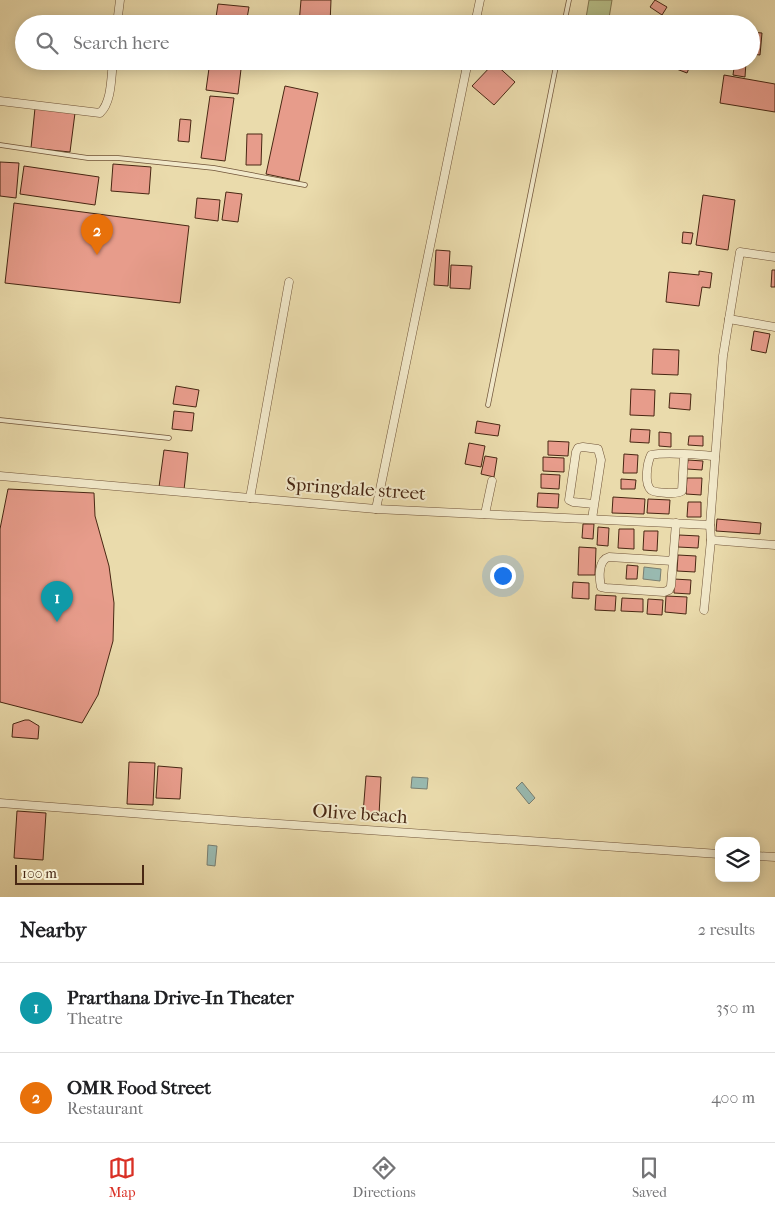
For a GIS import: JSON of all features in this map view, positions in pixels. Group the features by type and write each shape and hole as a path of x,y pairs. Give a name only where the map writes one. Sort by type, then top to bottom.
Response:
{"street":[{"path":"118,15 120,0"},
{"path":"477,15 480,0"},
{"path":"0,101 100,113 105,108 108,99 111,70"},
{"path":"376,509 466,70"},
{"path":"704,610 711,540 710,525 723,356 740,252 775,256"},
{"path":"250,498 289,282"},
{"path":"729,319 775,327"},
{"path":"592,519 594,504 600,453 598,449 578,448 569,500 594,504"},
{"path":"684,455 682,491 677,494 653,492 647,483 648,460 651,455 656,454 715,456"},
{"name":"Springdale street","path":"0,476 376,509 710,525"},
{"path":"485,514 492,481"},
{"path":"673,561 604,558 602,562 601,587 664,592 669,590 671,586 673,561 676,523"},
{"path":"711,540 775,545"},
{"name":"Olive beach","path":"0,803 245,822 715,854"},
{"path":"760,856 775,857"}],"lane":[{"path":"566,15 569,0"},
{"path":"488,405 555,70"},
{"path":"0,145 88,158 118,158 214,168 305,185"},
{"path":"0,420 169,438"}],"green space":[{"path":"589,0 612,0 610,15 586,15"}],"water":[{"path":"644,567 661,569 660,581 643,579"},
{"path":"412,777 428,778 427,789 411,788"},
{"path":"522,782 535,798 529,804 516,788"},
{"path":"208,845 217,846 215,866 207,865"}],"building":[{"path":"301,0 331,0 330,15 300,15"},
{"path":"655,0 667,7 662,15 650,7"},
{"path":"218,4 249,7 248,15 216,15"},
{"path":"760,33 762,33 760,55"},
{"path":"209,70 241,70 238,94 206,90"},
{"path":"487,70 502,70 515,82 494,105 472,86"},
{"path":"734,70 745,70 745,77 733,75"},
{"path":"724,75 775,84 775,112 720,103"},
{"path":"285,86 318,93 299,181 266,174"},
{"path":"210,96 234,98 225,161 201,158"},
{"path":"35,108 75,113 70,152 31,148"},
{"path":"180,119 191,120 189,142 178,141"},
{"path":"247,134 262,134 261,165 246,165"},
{"path":"0,162 19,163 16,198 0,196"},
{"path":"113,164 151,167 149,194 111,191"},
{"path":"24,166 99,177 95,205 20,194"},
{"path":"226,192 242,194 238,222 222,220"},
{"path":"703,195 735,200 728,250 696,245"},
{"path":"197,198 220,200 218,221 195,218"},
{"path":"14,203 189,226 180,303 5,283"},
{"path":"683,232 693,233 691,244 682,243"},
{"path":"436,250 450,251 448,286 434,285"},
{"path":"451,265 472,266 470,289 450,288"},
{"path":"772,270 775,270 775,287 771,287"},
{"path":"699,271 712,273 710,288 702,287 699,306 666,302 669,272 699,275"},
{"path":"754,331 770,334 766,353 751,350"},
{"path":"653,349 679,350 678,375 652,374"},
{"path":"176,386 199,390 196,407 173,404"},
{"path":"631,389 655,390 654,416 630,415"},
{"path":"670,393 691,394 690,410 669,408"},
{"path":"174,411 194,413 192,431 172,429"},
{"path":"477,421 500,425 498,436 475,433"},
{"path":"631,429 650,430 649,443 630,442"},
{"path":"659,432 671,433 671,447 659,446"},
{"path":"689,436 703,436 703,446 688,445"},
{"path":"548,441 569,442 568,456 548,455"},
{"path":"469,443 485,446 481,467 465,464"},
{"path":"164,450 188,453 184,490 159,487"},
{"path":"624,454 638,455 637,473 623,473"},
{"path":"485,456 497,458 494,477 481,474"},
{"path":"543,457 564,458 564,472 543,471"},
{"path":"688,460 703,461 702,470 687,469"},
{"path":"541,474 560,475 559,489 541,488"},
{"path":"687,478 702,478 701,495 686,494"},
{"path":"621,479 636,480 635,489 621,489"},
{"path":"8,489 94,493 95,516 109,566 114,603 113,641 98,695 82,723 0,702 0,529"},
{"path":"538,493 559,494 558,508 537,507"},
{"path":"613,497 645,499 644,514 612,513"},
{"path":"648,499 670,500 669,514 647,513"},
{"path":"688,502 701,502 701,517 687,517"},
{"path":"717,519 761,523 760,534 716,531"},
{"path":"583,524 594,524 593,539 582,538"},
{"path":"598,527 609,528 608,546 597,545"},
{"path":"619,529 634,529 634,549 618,548"},
{"path":"644,531 658,531 657,551 643,550"},
{"path":"679,535 699,536 698,548 678,547"},
{"path":"579,547 596,548 595,575 578,575"},
{"path":"678,555 696,556 695,572 677,571"},
{"path":"627,565 638,566 637,579 626,579"},
{"path":"674,579 691,580 690,594 674,593"},
{"path":"573,582 589,583 589,599 572,598"},
{"path":"596,595 616,596 615,611 595,610"},
{"path":"666,596 687,597 686,614 665,612"},
{"path":"622,598 643,599 643,612 621,611"},
{"path":"648,599 663,600 662,615 647,614"},
{"path":"29,720 39,726 38,739 12,737 13,724"},
{"path":"129,762 155,763 153,805 127,804"},
{"path":"158,766 182,768 180,799 156,798"},
{"path":"366,776 381,777 379,815 363,814"},
{"path":"17,811 46,813 43,860 14,858"}],"place":[{"name":"OMR Food Street","path":"97,255"},
{"name":"Prarthana Drive-In Theater","path":"57,622"}]}
